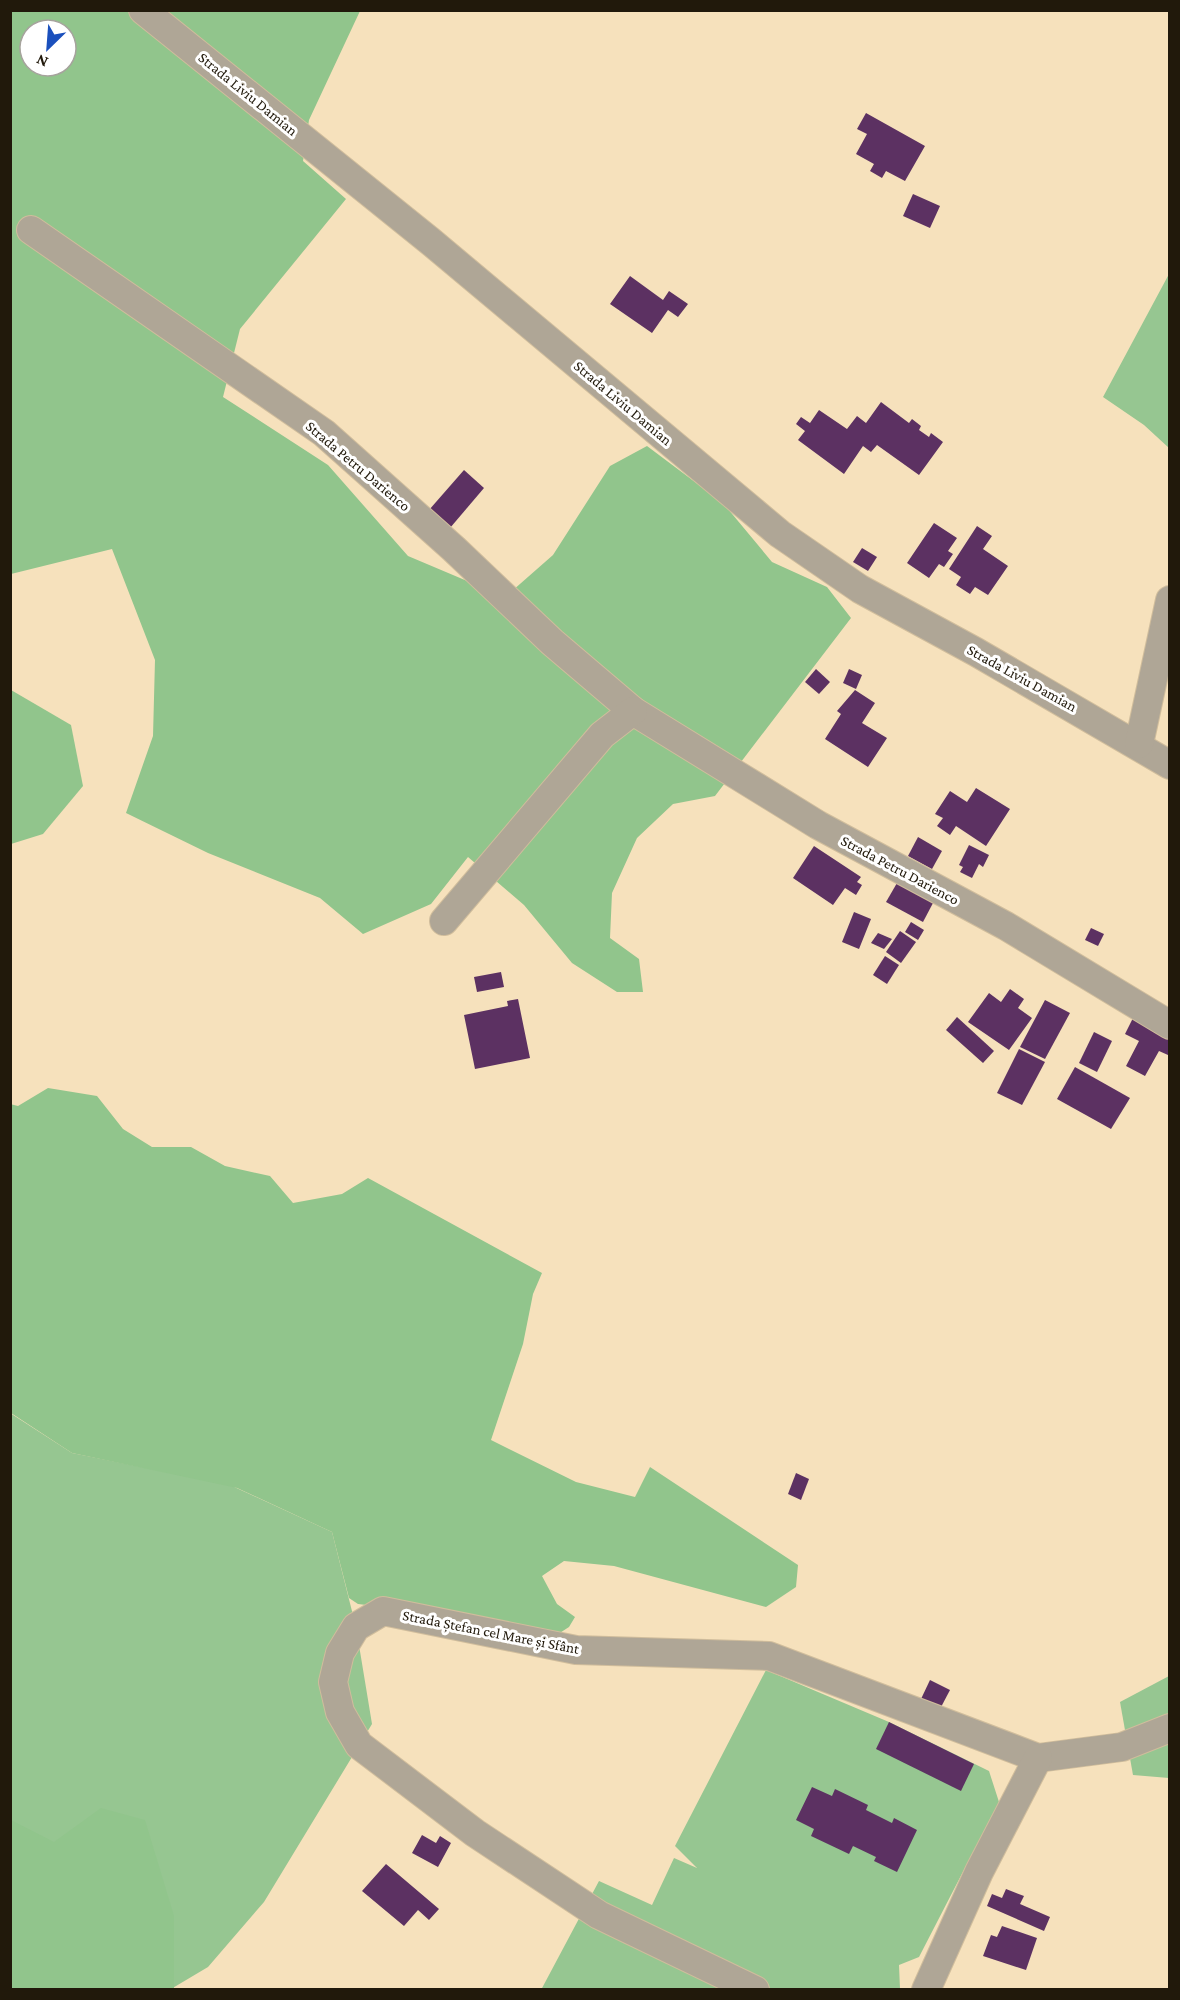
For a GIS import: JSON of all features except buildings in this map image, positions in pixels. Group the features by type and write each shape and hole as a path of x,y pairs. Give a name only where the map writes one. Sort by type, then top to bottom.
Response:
{"street":[{"name":"Strada Liviu Damian","path":"143,10 430,241 780,534 860,589 1139,744 1170,765"},
{"name":"Strada Petru Darienco","path":"31,230 324,433 454,549 552,642 633,711 818,825 1006,926 1170,1025"},
{"path":"1139,744 1170,600"},
{"path":"444,921 602,735 633,711"},
{"name":"Strada Ștefan cel Mare și Sfânt","path":"755,1989 599,1915 475,1833 359,1746 340,1712 333,1682 340,1653 356,1627 383,1611 576,1650 769,1656 1038,1758 1122,1747 1170,1728"},
{"path":"926,1989 979,1872 1038,1758"}],"green space":[{"path":"11,11 360,11 309,120 303,161 346,199 240,329 223,397 328,465 408,556 505,597 553,555 610,466 647,446 723,503 772,562 827,587 851,618 715,796 673,804 637,838 612,893 610,938 639,959 643,992 617,992 572,963 524,905 468,857 431,904 363,934 320,898 208,853 126,813 153,736 155,660 112,549 11,574"},
{"path":"1169,274 1169,448 1144,425 1103,397"},
{"path":"11,690 71,725 83,786 43,834 11,844"},
{"path":"48,1088 97,1096 123,1129 152,1147 191,1147 225,1166 270,1176 293,1203 342,1194 368,1178 542,1273 533,1294 523,1344 491,1440 576,1482 635,1497 650,1467 798,1565 796,1587 766,1607 614,1566 564,1561 542,1576 557,1604 575,1617 569,1627 555,1636 492,1620 358,1604 349,1598 332,1532 237,1488 72,1453 11,1413 10,1104 18,1106"},
{"path":"10,1413 72,1453 230,1485 332,1532 356,1627 372,1724 264,1902 208,1967 171,1989 11,1953"},
{"path":"766,1670 889,1722 989,1771 999,1802 919,1957 899,1965 900,1989 541,1990 599,1881 652,1905 674,1858 697,1868 675,1846"},
{"path":"1169,1676 1169,1778 1133,1775 1120,1702"},
{"path":"101,1808 145,1820 174,1916 174,1989 11,1989 11,1820 54,1842"}]}
